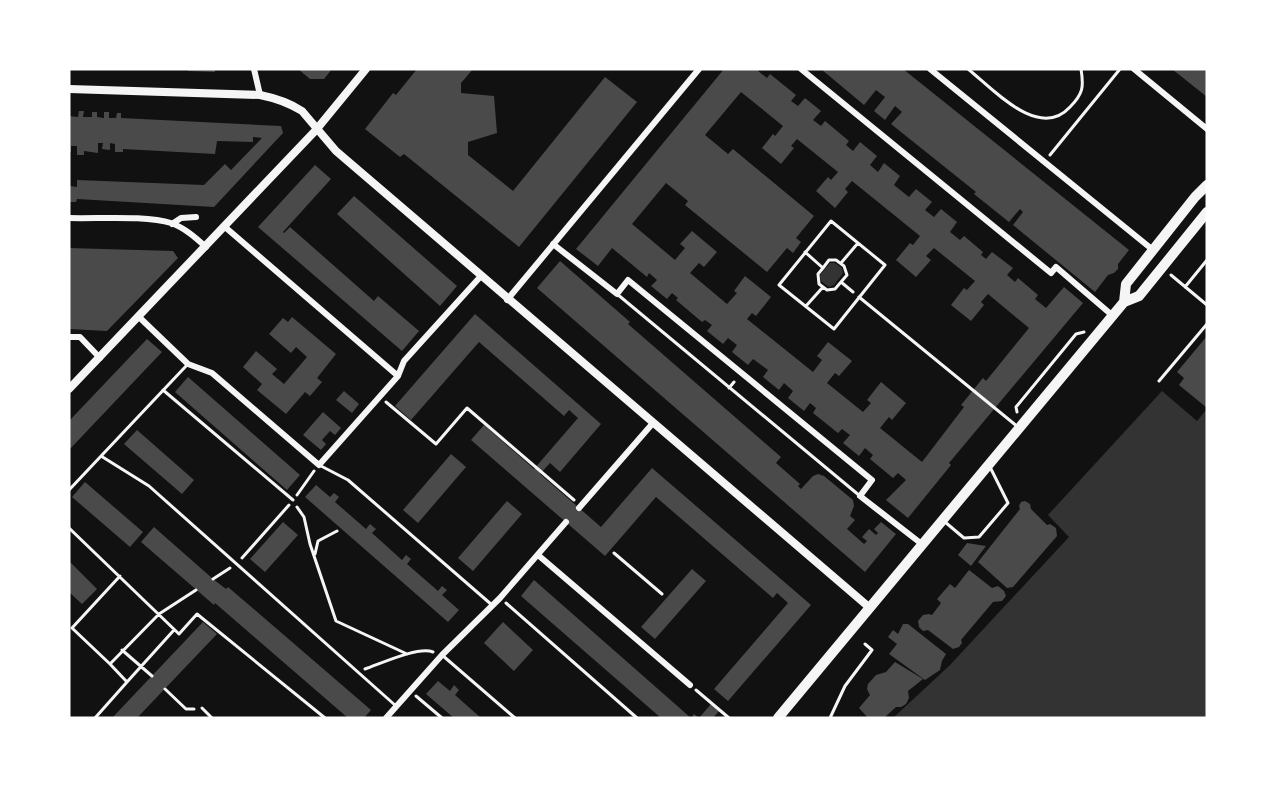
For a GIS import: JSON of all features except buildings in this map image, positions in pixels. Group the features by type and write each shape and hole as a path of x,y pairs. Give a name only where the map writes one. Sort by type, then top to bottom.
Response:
{"highway":[{"path":"1124,302 1126,284 1195,197 1207,186"},
{"path":"778,718 1124,302 1139,296 1207,212"}],"street":[{"path":"254,69 260,95"},
{"path":"69,389 316,130 366,69"},
{"path":"507,300 699,69"},
{"path":"801,69 1051,273 1056,267 1113,316"},
{"path":"930,69 1153,250"},
{"path":"1134,69 1207,129"},
{"path":"69,89 260,95 279,99 296,107 336,151 507,300 870,608"},
{"path":"172,224 181,218 196,217"},
{"path":"69,218 156,220 172,224 188,232 206,247"},
{"path":"225,227 398,376"},
{"path":"553,244 617,294 628,280 872,480 860,496 923,545"},
{"path":"138,316 189,364 212,373 319,465 398,376 404,361 481,276"},
{"path":"69,337 80,338 100,358"},
{"path":"580,507 653,423"},
{"path":"386,718 442,655 493,606 566,522"},
{"path":"538,555 690,685"}],"lane":[{"path":"617,294 860,496"},
{"path":"859,297 1019,428"},
{"path":"69,490 189,364"},
{"path":"729,387 734,382"},
{"path":"163,390 293,500"},
{"path":"101,456 149,486 396,706"},
{"path":"319,465 348,480 493,606"},
{"path":"944,521 964,538 979,537 1008,503 989,465"},
{"path":"442,655 515,718"},
{"path":"202,708 212,718"}],"path":[{"path":"968,69 1020,111 1034,118 1053,118 1067,110 1080,97 1084,83 1082,69"},
{"path":"1045,161 1120,69"},
{"path":"831,221 858,243 885,265 834,329 779,285 831,221"},
{"path":"841,263 858,243"},
{"path":"805,252 823,267"},
{"path":"830,260 837,260 841,263 847,275 834,289 827,290 819,284 818,274 830,260"},
{"path":"1185,287 1207,260"},
{"path":"1162,267 1207,304"},
{"path":"841,282 859,297"},
{"path":"806,306 823,287"},
{"path":"1159,381 1207,324"},
{"path":"380,397 436,444 467,408 580,507"},
{"path":"213,579 237,564 293,500 319,465"},
{"path":"293,500 304,517 314,556 336,621 407,654"},
{"path":"69,528 179,634 197,614 325,718"},
{"path":"314,556 318,541 337,531"},
{"path":"614,553 662,594"},
{"path":"120,576 72,628 127,682"},
{"path":"110,664 159,614 196,590"},
{"path":"500,598 637,718"},
{"path":"95,718 175,630"},
{"path":"830,718 845,686 872,650 865,644"},
{"path":"122,650 152,676"},
{"path":"357,671 407,654 428,650 442,655"},
{"path":"690,685 729,718"},
{"path":"165,689 186,709 202,708"},
{"path":"410,691 441,718"}],"shaded area":[{"path":"830,263 835,263 842,268 843,273 834,285 829,287 821,281 820,275"},
{"path":"1162,391 1197,421 1207,409 1207,718 893,718 950,665 1069,537 1048,515"}]}
